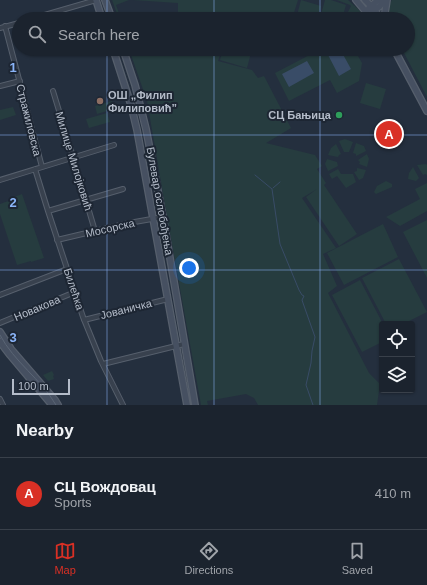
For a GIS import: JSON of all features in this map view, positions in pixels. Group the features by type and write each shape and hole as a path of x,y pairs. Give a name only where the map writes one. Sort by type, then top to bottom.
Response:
{"main road":[{"path":"96,0 100,12"},
{"path":"105,0 109,12"},
{"path":"356,0 367,12 380,6 386,0"},
{"path":"365,0 376,12"},
{"path":"373,8 378,0"},
{"path":"385,12 386,0"},
{"name":"Булевар ослобођења","path":"115,56 126,88 137,130 187,405"},
{"name":"Булевар ослобођења","path":"125,56 135,85 146,129 163,217 195,405"},
{"path":"398,56 427,111"},
{"path":"126,88 135,85"},
{"path":"0,332 11,349 58,405"},
{"path":"0,342 52,405"}],"street":[{"path":"55,12 96,0"},
{"path":"0,28 12,24"},
{"name":"Стражиловска","path":"5,26 12,52"},
{"name":"Стражиловска","path":"13,56 42,166"},
{"path":"0,86 20,81"},
{"name":"Милице Милојковић","path":"53,92 95,231"},
{"path":"0,180 114,145"},
{"name":"Билећка","path":"35,168 84,320 122,405"},
{"path":"48,211 123,189"},
{"name":"Мосорска","path":"57,240 163,217"},
{"path":"0,295 67,269"},
{"name":"Новакова","path":"0,323 75,292"},
{"name":"Јованичка","path":"84,320 168,299"},
{"path":"103,364 184,344"},
{"path":"0,399 3,405"}],"green space":[{"path":"112,0 129,0 116,5 118,12 116,12"},
{"path":"133,0 298,0 294,12 178,12 178,3"},
{"path":"301,0 321,6 319,12 298,12"},
{"path":"325,0 331,0 346,5 344,12 322,12"},
{"path":"337,0 348,0 361,12 348,12 351,6"},
{"path":"392,0 427,0 427,97 406,56 415,56 415,12 388,12 388,6"},
{"path":"131,56 220,56 218,61 252,70 258,78 264,76 291,128 266,143 315,155 322,166 317,169 326,183 324,185 357,234 339,246 306,197 317,189 302,198 336,248 323,254 337,286 328,293 369,373 379,383 377,405 258,405 254,398 246,394 207,401 208,405 201,405 147,101"},
{"path":"221,56 250,56 247,68 220,60"},
{"path":"308,56 358,56 362,63 359,81 337,93 330,80 289,101 275,73"},
{"path":"366,83 386,89 380,109 360,103"},
{"path":"112,101 114,109 97,114 95,106"},
{"path":"13,107 16,115 0,120 0,110"},
{"path":"107,113 110,122 89,128 86,119"},
{"path":"345,139 353,142 349,152 344,152 339,141"},
{"path":"356,143 364,146 366,151 356,156 356,154 353,153"},
{"path":"336,144 341,154 338,157 328,155 331,148"},
{"path":"367,154 369,159 367,167 359,164 360,162 358,160"},
{"path":"327,159 337,162 338,166 328,171 325,164"},
{"path":"426,164 427,175 423,175 417,165"},
{"path":"413,167 419,178 416,181 408,179 409,173"},
{"path":"357,168 366,170 363,178 359,180 354,172 357,171"},
{"path":"338,169 341,174 353,174 356,182 346,188 337,176 332,179 329,174"},
{"path":"386,181 392,184 392,187 376,194 374,192 377,186"},
{"path":"427,183 427,211 400,226 386,217 420,199 415,189"},
{"path":"22,194 44,258 17,265 0,214 0,204"},
{"path":"427,220 427,278 403,232"},
{"path":"383,224 398,257 344,285 327,253"},
{"path":"399,259 427,312 409,321 384,321 362,278"},
{"path":"360,280 381,321 379,321 379,344 362,352 332,295"},
{"path":"52,371 54,379 48,381 43,375"}],"water":[{"path":"329,56 344,56 351,69 339,76"},
{"path":"307,61 314,73 289,87 282,74"}],"waterway":[{"path":"255,175 272,189 280,244 299,290 304,296 302,300 315,337 306,385 313,405"},
{"path":"273,188 280,182"}],"tram line":[{"path":"0,335 13,354 43,387 56,405"}],"place":[{"name":"ОШ „Филип Филиповић”","path":"100,101"},
{"name":"СЦ Бањица","path":"339,115"},
{"name":"СЦ Вождовац","path":"389,134"}]}
